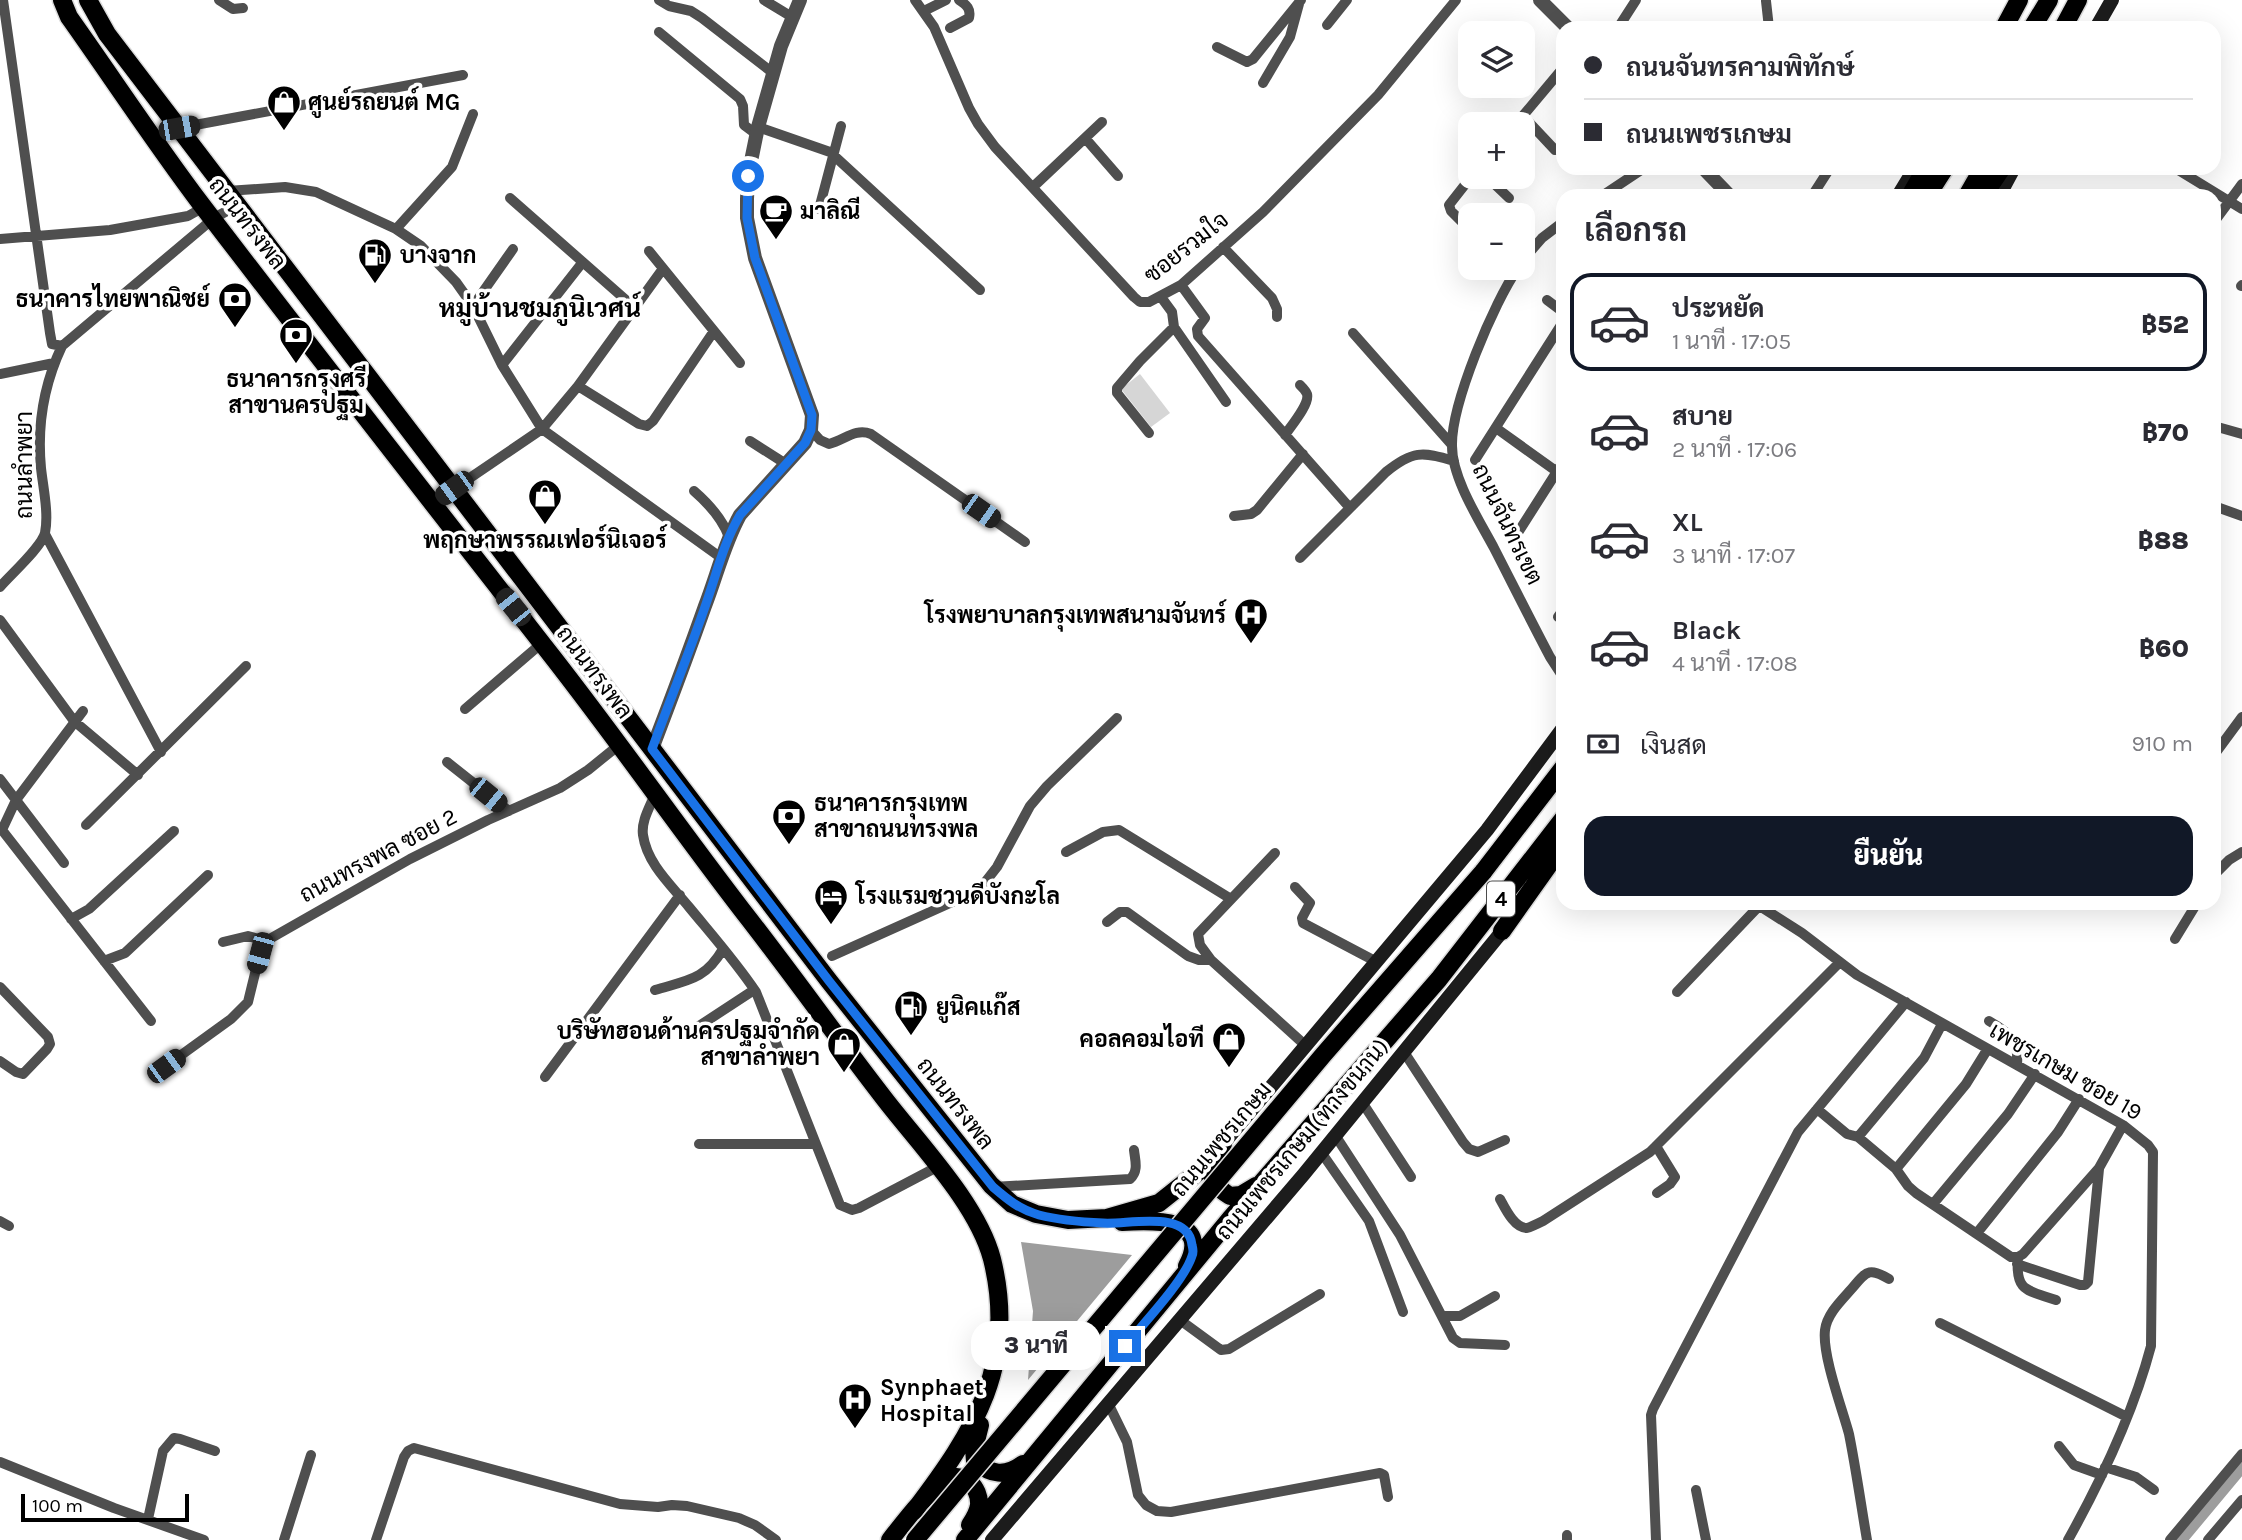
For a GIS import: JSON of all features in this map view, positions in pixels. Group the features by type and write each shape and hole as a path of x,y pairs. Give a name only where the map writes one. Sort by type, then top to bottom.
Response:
{"highway":[{"name":"ถนนทรงพล","path":"62,0 69,17 209,213 542,643 956,1191 977,1224 992,1261 998,1308 997,1350 986,1396 973,1425 950,1463 890,1540"},
{"name":"ถนนทรงพล","path":"88,0 107,34 652,749 993,1187 1012,1203 1036,1214 1073,1220 1107,1218 1159,1203 1203,1168 1223,1144"},
{"path":"2006,21 2018,0"},
{"path":"2036,21 2049,0"},
{"path":"2067,21 2078,0"},
{"name":"ถนนเพชรเกษม","path":"915,1540 1324,1054 1483,872 1556,777"},
{"name":"4","path":"963,1540 1262,1182 1439,979 1556,828"},
{"path":"1502,931 1556,855"},
{"path":"782,962 802,945"},
{"path":"1223,1144 1212,1165 1212,1180 1220,1190 1230,1196 1241,1195 1262,1182"},
{"path":"1073,1220 1105,1224 1163,1222 1182,1227 1191,1236 1194,1254 1163,1300"},
{"path":"986,1396 974,1449 975,1461 990,1472 1008,1473 1024,1464 1038,1450"},
{"path":"912,1514 949,1478 959,1477 970,1482 976,1489 979,1507 963,1540"}],"main road":[{"path":"2100,21 2112,0"},
{"name":"4","path":"1223,1144 1487,830 1556,737"},
{"name":"ถนนเพชรเกษม (ทางขนาน)","path":"992,1540 1180,1320 1556,869"}],"street":[{"path":"3,0 52,344 62,346"},
{"path":"219,0 233,9 243,8"},
{"path":"659,0 668,6 684,8 702,18 773,74"},
{"path":"764,0 792,17"},
{"path":"652,749 729,537 740,515 805,443 811,430 812,415 755,258 747,218 748,176 757,130 773,74 800,0"},
{"name":"ซอยรวมใจ","path":"915,0 934,27 973,117 995,147 1134,297 1140,302 1149,303 1181,285 1263,212 1378,95 1456,0"},
{"path":"924,11 946,0"},
{"path":"950,28 969,18 967,6 959,0"},
{"path":"1327,24 1348,0"},
{"path":"1540,0 1561,21"},
{"path":"1622,21 1636,0"},
{"path":"1217,47 1247,62 1253,59 1300,1"},
{"path":"1263,83 1290,37 1300,1"},
{"path":"1766,1 1768,21"},
{"path":"659,32 740,99 744,125 816,146 834,155 980,290"},
{"path":"179,128 463,75"},
{"path":"1527,112 1556,76"},
{"path":"396,229 452,167 473,114"},
{"path":"1032,187 1102,122"},
{"path":"819,209 841,126"},
{"path":"1535,132 1556,150"},
{"path":"1085,138 1118,176"},
{"path":"1612,189 1634,175"},
{"path":"1710,175 1723,189"},
{"path":"2186,175 2209,189"},
{"path":"2221,212 2242,184"},
{"path":"232,198 285,187 316,192 396,229 421,246 456,282 473,306 502,365 542,429 720,557"},
{"path":"1458,218 1449,205 1462,189"},
{"path":"1500,189 1509,198"},
{"path":"2221,197 2242,209"},
{"name":"ถนนลำพยา","path":"0,587 45,534 41,424 44,400 54,363 62,346 209,213 232,198"},
{"path":"510,198 635,308"},
{"path":"0,239 110,230 209,213"},
{"path":"1535,246 1556,227"},
{"path":"1223,247 1272,298 1277,317"},
{"path":"473,306 513,249"},
{"path":"649,251 740,363"},
{"path":"502,365 582,263"},
{"path":"433,503 542,429 578,386 662,270"},
{"name":"ถนนจันทรเขต","path":"1511,280 1496,307 1457,408 1452,446 1454,461 1473,507 1556,666"},
{"path":"1181,285 1205,318 1197,329 1198,336 1350,508"},
{"path":"1161,297 1172,312 1174,327 1226,402"},
{"path":"1547,300 1556,307"},
{"path":"1149,433 1117,393 1117,388 1174,327"},
{"path":"578,386 639,424 647,426 714,331"},
{"path":"1475,460 1556,332"},
{"path":"1353,333 1452,446"},
{"path":"0,374 54,363"},
{"path":"1285,435 1308,399 1300,385"},
{"path":"1496,428 1556,467"},
{"path":"2221,428 2242,434"},
{"path":"811,430 820,440 829,444 856,432 872,433 1025,542"},
{"path":"750,441 786,464"},
{"path":"1234,516 1251,514 1257,510 1303,454"},
{"path":"1300,558 1386,472 1412,455 1435,455 1454,461"},
{"path":"1519,531 1556,477"},
{"path":"694,491 710,505 729,537"},
{"path":"2221,508 2242,516"},
{"path":"45,534 161,752"},
{"path":"0,620 74,721 138,775"},
{"path":"465,709 542,643"},
{"path":"86,825 246,666"},
{"path":"83,711 16,800 2,830 151,1021"},
{"path":"2221,746 2242,717"},
{"path":"832,956 979,890 997,867 1030,806 1047,786 1118,719"},
{"name":"ถนนทรงพล ซอย 2","path":"266,941 410,859 560,789 619,746"},
{"path":"447,762 509,811"},
{"path":"0,781 64,863"},
{"path":"655,794 644,819 643,834 649,852 663,876 754,990 840,1205 852,1210 937,1167"},
{"path":"1066,852 1103,832 1119,830 1231,899"},
{"path":"71,919 89,909 174,831"},
{"path":"2221,868 2242,852"},
{"path":"1275,853 1198,934 1200,945 1211,960 1305,1045"},
{"path":"104,961 125,953 208,875"},
{"path":"1295,887 1310,903 1302,918 1303,923 1375,961"},
{"path":"545,1077 680,895"},
{"path":"1677,992 1752,910"},
{"name":"เพชรเกษม ซอย 19","path":"1765,910 1802,933 1857,975 2123,1125 2153,1152 2151,1346 2127,1417 2068,1540"},
{"path":"2175,939 2193,910"},
{"path":"1107,922 1120,912 1127,912 1188,956 1211,960"},
{"path":"166,1066 231,1019 248,1002 260,953 266,941 248,936 223,942"},
{"path":"655,990 704,973 715,963 723,949"},
{"path":"1500,1199 1519,1226 1527,1228 1543,1222 1656,1146 1840,962"},
{"path":"0,987 48,1037 50,1044 23,1074 16,1073 0,1061"},
{"path":"696,1028 754,990"},
{"path":"1656,1540 1651,1415 1653,1409 1798,1132 1906,1002"},
{"path":"1989,1021 2005,1030 2011,1037 2018,1051 2017,1065"},
{"path":"1858,1137 1924,1058 1942,1024"},
{"path":"1896,1169 1966,1083 1987,1050"},
{"path":"1404,1052 1469,1149 1478,1152 1505,1140"},
{"path":"1933,1204 2008,1114 2035,1074"},
{"path":"1978,1233 2059,1132 2079,1099"},
{"path":"1362,1102 1411,1177"},
{"path":"1817,1109 1841,1130 1858,1137 1896,1169 1908,1186 2011,1257 2080,1285 2088,1282 2099,1168"},
{"path":"2056,1300 2031,1292 2020,1284 2017,1279 2017,1261 2099,1168 2123,1125"},
{"path":"1335,1135 1401,1235 1453,1338 1460,1343 1505,1345"},
{"path":"699,1144 816,1144"},
{"path":"1656,1146 1675,1177 1657,1193"},
{"path":"993,1187 1130,1179 1135,1175 1136,1168 1133,1150"},
{"path":"1321,1152 1369,1221 1403,1312"},
{"path":"1867,1540 1849,1436 1825,1344 1825,1328 1836,1306 1860,1278 1874,1271 1889,1279"},
{"path":"1180,1320 1221,1350 1229,1349 1320,1294"},
{"path":"1442,1316 1460,1316 1494,1296"},
{"path":"1940,1323 2127,1417"},
{"path":"1108,1403 1127,1442 1138,1494 1146,1505 1157,1511 1171,1511 1380,1473 1384,1475 1388,1497"},
{"path":"148,1519 163,1451 169,1442 174,1438 180,1439 215,1451"},
{"path":"2059,1446 2074,1465 2136,1477 2154,1490"},
{"path":"376,1540 404,1457 414,1448 620,1504 648,1507 687,1506 739,1518 755,1525 776,1540"},
{"path":"2170,1540 2242,1454"},
{"path":"284,1540 311,1455"},
{"path":"0,1462 114,1508 204,1540"},
{"path":"1696,1490 1706,1540"},
{"path":"2208,1540 2242,1500"}],"shaded area":[{"path":"1140,374 1170,413 1151,427 1121,389"},
{"path":"1021,1242 1132,1255 1028,1380 1033,1311"}],"waterway":[{"path":"2181,1540 2242,1467"}],"place":[{"name":"ศูนย์รถยนต์ MG","path":"284,132"},
{"name":"มาลิณี","path":"776,241"},
{"name":"บางจาก","path":"375,285"},
{"name":"ธนาคารไทยพาณิชย์","path":"235,329"},
{"name":"ธนาคารกรุงศรี สาขานครปฐม","path":"296,365"},
{"name":"พฤกษาพรรณเฟอร์นิเจอร์","path":"545,526"},
{"name":"โรงพยาบาลกรุงเทพสนามจันทร์","path":"1251,645"},
{"name":"ธนาคารกรุงเทพ สาขาถนนทรงพล","path":"789,846"},
{"name":"โรงแรมชวนดีบังกะโล","path":"831,926"},
{"name":"ยูนิคแก๊ส","path":"911,1037"},
{"name":"คอลคอมไอที","path":"1229,1069"},
{"name":"บริษัทฮอนด้านครปฐมจำกัด สาขาลำพยา","path":"844,1074"},
{"name":"Synphaet Hospital","path":"855,1430"}],"district":[{"name":"หมู่บ้านชมภูนิเวศน์","path":"540,308"}],"route":[{"path":"748,176 747,218 755,258 812,415 811,430 805,443 734,525 720,557 706,605 652,749 829,981 993,1187 1012,1203 1036,1214 1105,1224 1163,1222 1182,1227 1191,1236 1194,1254 1163,1300 1125,1346"}]}
